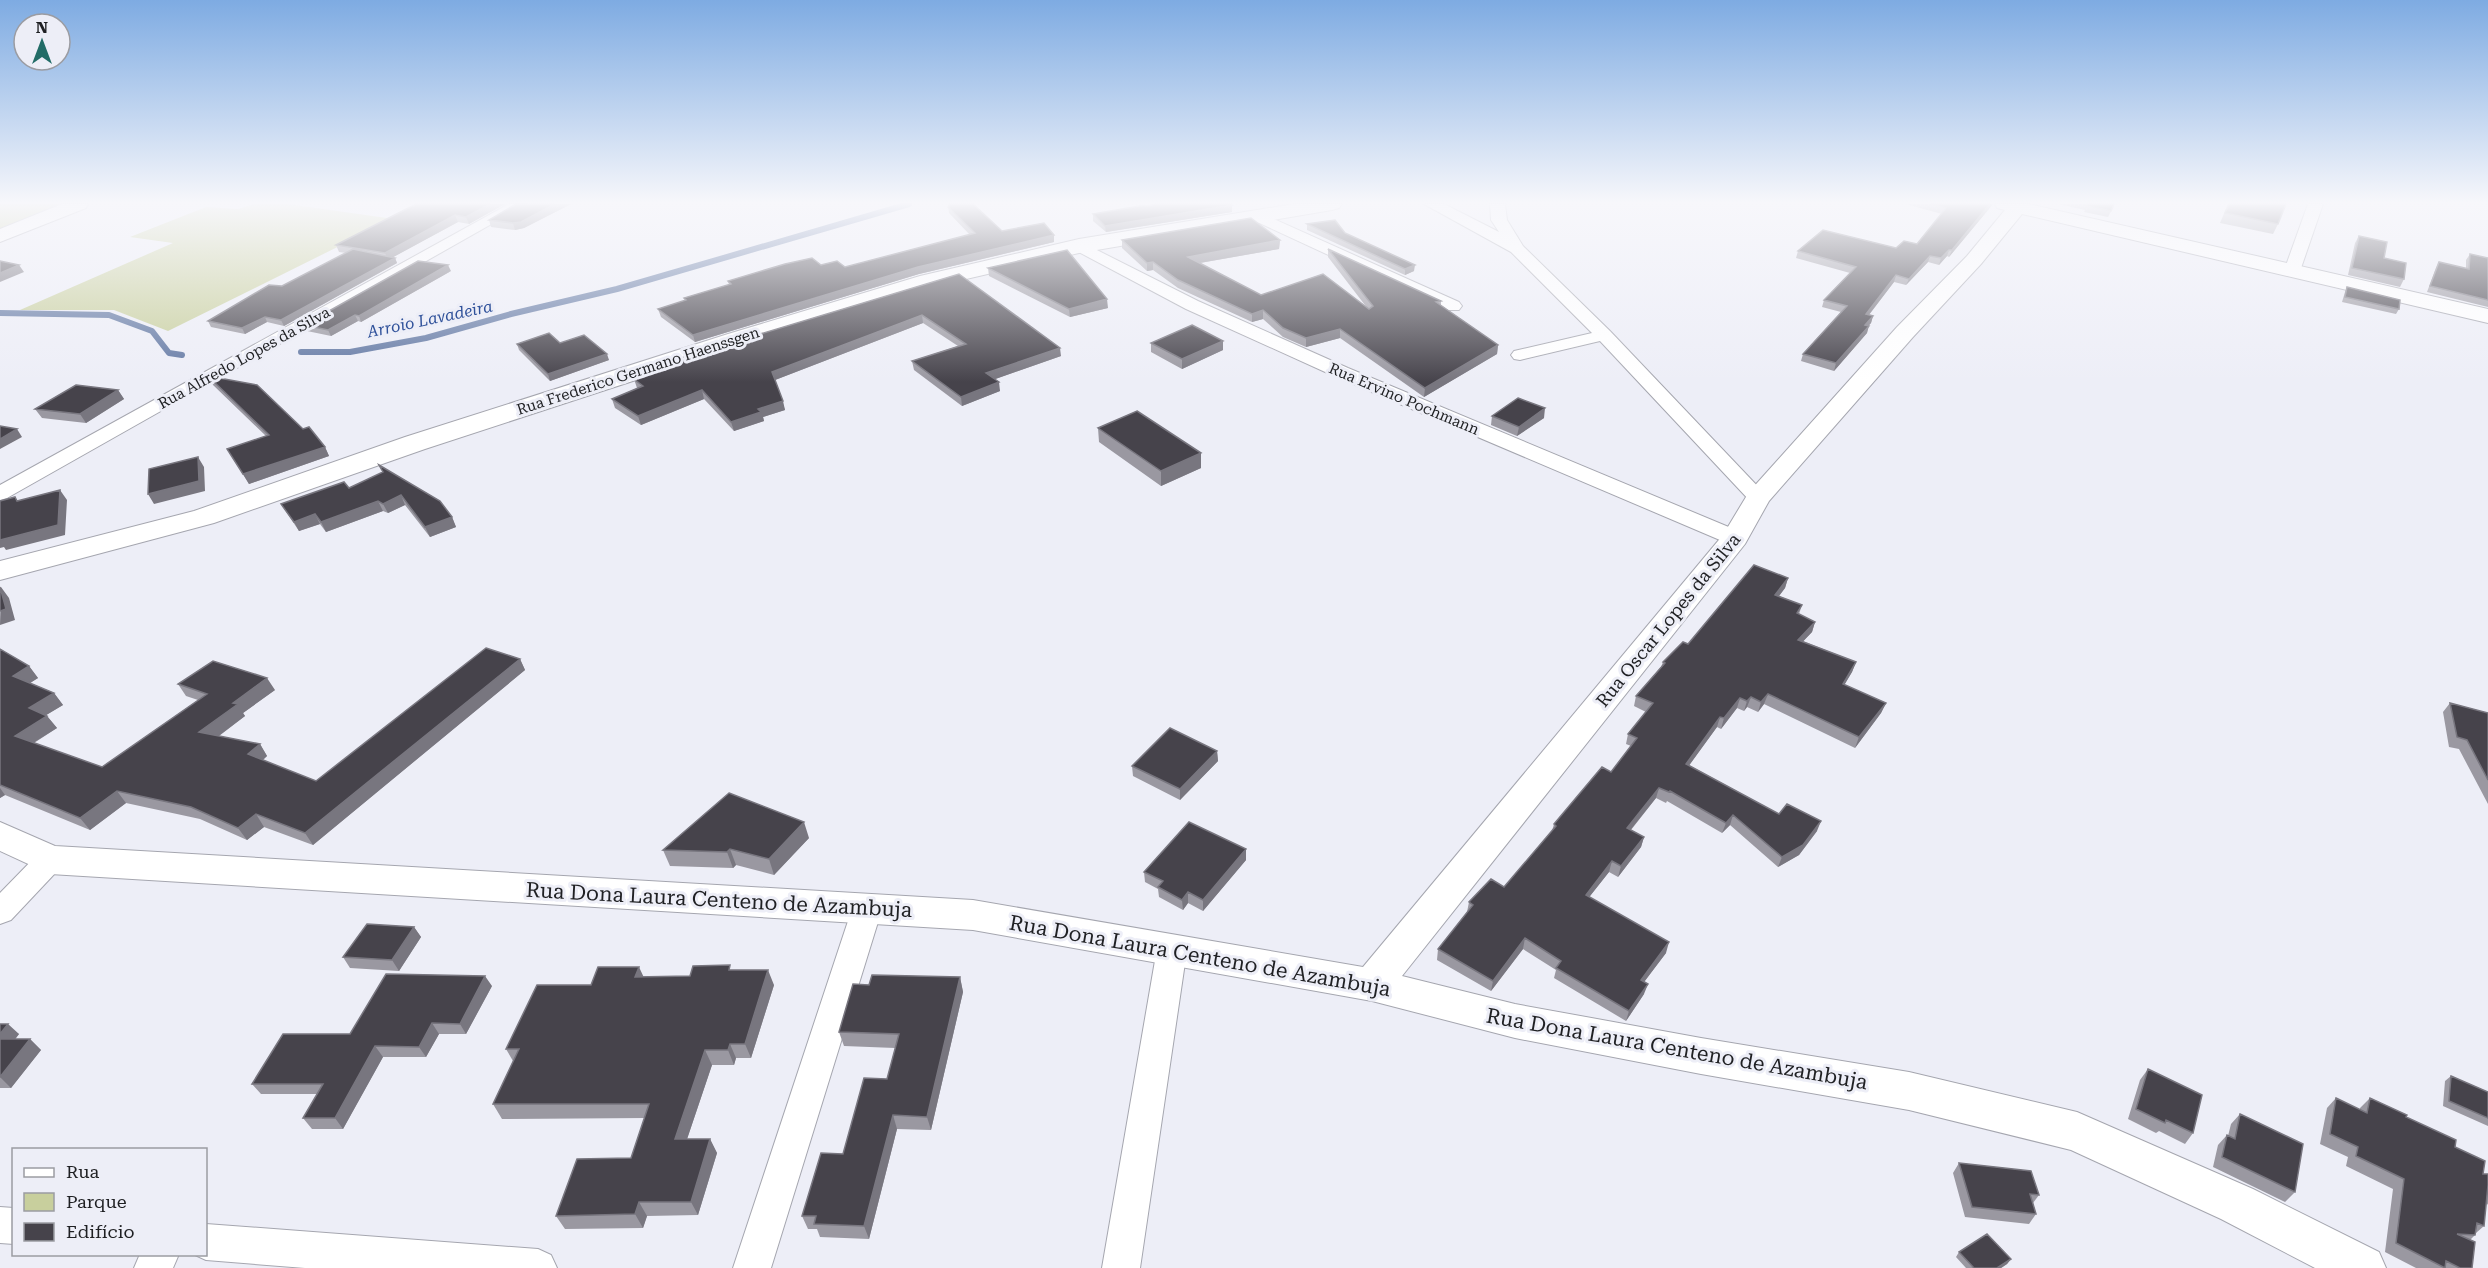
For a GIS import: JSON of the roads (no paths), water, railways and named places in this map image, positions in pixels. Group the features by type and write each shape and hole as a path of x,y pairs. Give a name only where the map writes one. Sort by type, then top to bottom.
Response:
{"main road":[{"name":"Rua Frederico Germano Haenssgen","path":"0,571 204,517 415,443 814,315 999,263"}],"street":[{"name":"Rua Alfredo Lopes da Silva","path":"0,494 414,263"},
{"name":"Rua Ervino Pochmann","path":"1112,263 1192,305 1341,372 1735,538"},
{"path":"1359,263 1453,306"},
{"path":"1531,263 1604,335 1758,498"},
{"name":"Rua Oscar Lopes da Silva","path":"1372,985 1735,538 1758,498 1905,332 1971,263"},
{"path":"2258,263 2488,316"},
{"path":"2292,271 2295,263"},
{"path":"1520,355 1604,335"},
{"name":"Rua Dona Laura Centeno de Azambuja","path":"0,836 50,860 973,915 1372,985 1515,1021 1701,1056 1909,1091 2077,1132 2237,1204 2363,1268"},
{"path":"0,912 50,860"},
{"path":"752,1268 867,909"},
{"path":"1121,1268 1172,949"},
{"path":"207,1242 527,1268"}],"waterway":[{"name":"Arroio Lavadeira","path":"301,352 350,352 426,338 511,314 617,289 706,263"},
{"name":"Arroio Lavadeira","path":"0,313 109,315 152,331 169,353 182,355"}]}
